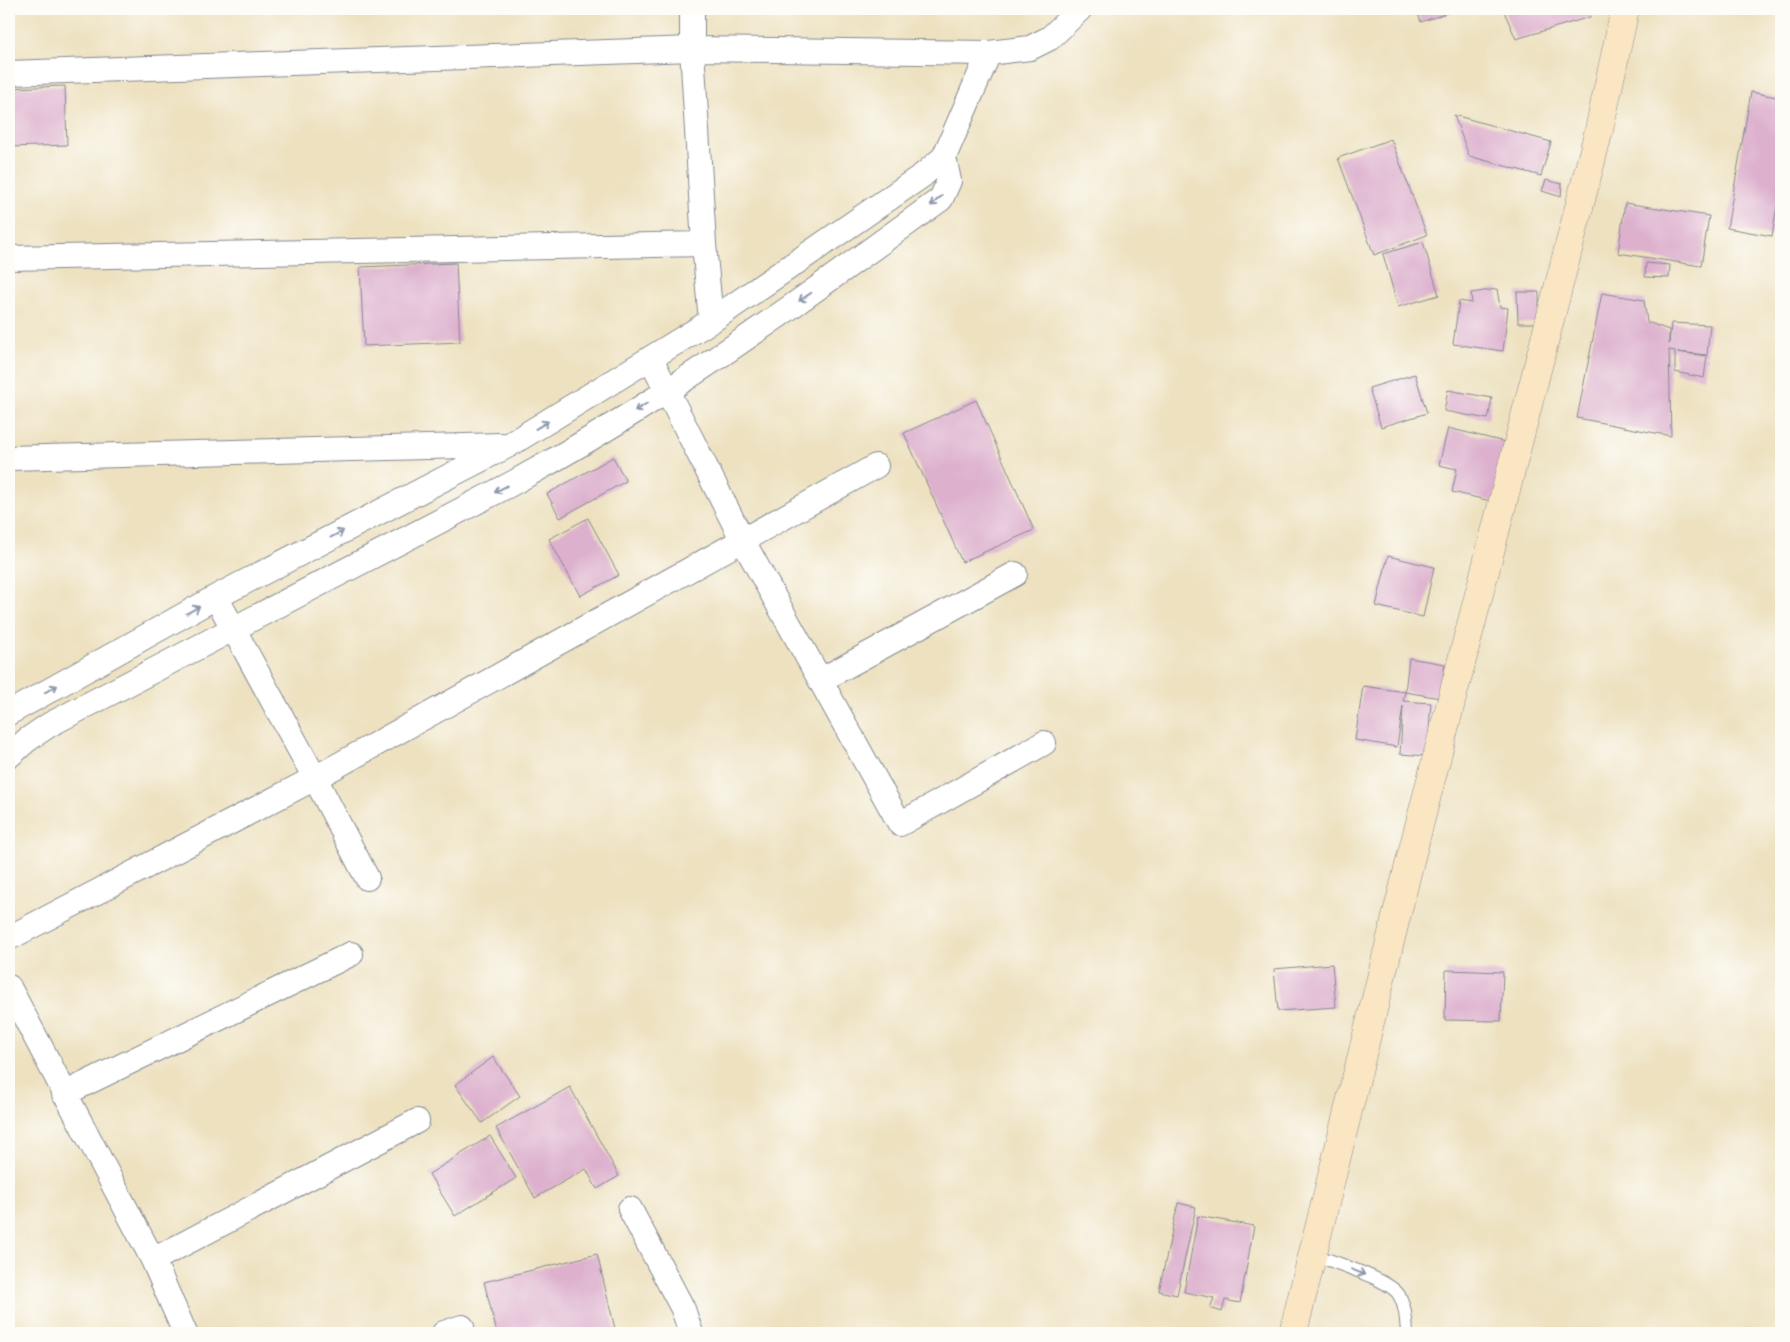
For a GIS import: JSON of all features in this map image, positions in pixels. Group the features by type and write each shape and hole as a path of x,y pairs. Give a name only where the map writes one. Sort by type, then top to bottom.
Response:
{"main road":[{"path":"1292,1333 1411,857 1599,130 1625,9"}],"street":[{"path":"692,9 692,49 704,244 711,321"},
{"path":"9,73 692,49 989,53 1030,48 1050,38 1080,9"},
{"path":"9,713 216,597 509,445 711,321 915,181 944,157 989,53"},
{"path":"9,756 27,740 50,725 511,484 585,442 667,391 829,280 941,199 949,181 944,157"},
{"path":"9,258 704,244"},
{"path":"651,359 743,541 900,824 1044,743"},
{"path":"9,458 509,445"},
{"path":"9,938 315,778 876,466"},
{"path":"821,680 1015,574"},
{"path":"216,597 315,778 367,878"},
{"path":"64,1094 351,954"},
{"path":"9,987 153,1260 185,1333"},
{"path":"153,1260 417,1121"},
{"path":"630,1209 683,1309 692,1333"}],"lane":[{"path":"1312,1254 1384,1282 1399,1295 1406,1314 1407,1333"}],"building":[{"path":"1416,9 1458,9 1421,22"},
{"path":"1503,9 1590,9 1590,17 1516,39"},
{"path":"65,86 67,145 9,147 9,88"},
{"path":"1751,92 1781,98 1781,181 1772,236 1727,228"},
{"path":"1454,115 1551,142 1541,176 1469,156"},
{"path":"1391,139 1427,235 1374,255 1338,158"},
{"path":"1546,180 1562,184 1561,197 1542,191"},
{"path":"1625,203 1709,216 1701,266 1618,253"},
{"path":"1423,242 1439,295 1398,307 1383,254"},
{"path":"456,263 460,342 364,346 360,267"},
{"path":"1646,263 1670,265 1669,278 1645,277"},
{"path":"1497,289 1500,307 1508,308 1503,351 1453,344 1459,301 1472,303 1471,293"},
{"path":"1517,292 1539,292 1539,323 1518,323"},
{"path":"1602,293 1644,300 1647,322 1669,330 1669,344 1671,323 1710,325 1707,355 1677,352 1707,356 1704,378 1675,372 1675,351 1669,350 1671,436 1577,418"},
{"path":"1415,374 1427,413 1381,427 1369,388"},
{"path":"1448,390 1492,398 1488,419 1444,411"},
{"path":"976,400 1034,530 962,562 904,433"},
{"path":"1448,428 1509,443 1495,502 1452,492 1457,469 1439,465"},
{"path":"613,457 626,481 560,518 547,494"},
{"path":"588,518 619,575 580,596 549,539"},
{"path":"1388,556 1434,567 1423,617 1376,606"},
{"path":"1409,658 1445,664 1440,698 1405,692"},
{"path":"1363,686 1405,692 1403,701 1431,703 1427,756 1400,754 1403,706 1397,747 1355,740"},
{"path":"1332,964 1336,1007 1278,1011 1274,969"},
{"path":"1446,970 1503,972 1501,1021 1445,1020"},
{"path":"493,1057 520,1096 482,1123 455,1085"},
{"path":"570,1087 619,1176 597,1189 586,1169 535,1198 496,1128"},
{"path":"490,1136 516,1178 455,1216 429,1174"},
{"path":"1178,1203 1196,1207 1177,1295 1159,1291"},
{"path":"1198,1216 1254,1226 1240,1303 1225,1300 1222,1312 1210,1308 1214,1298 1184,1292"},
{"path":"597,1254 616,1333 497,1333 484,1282"}]}
